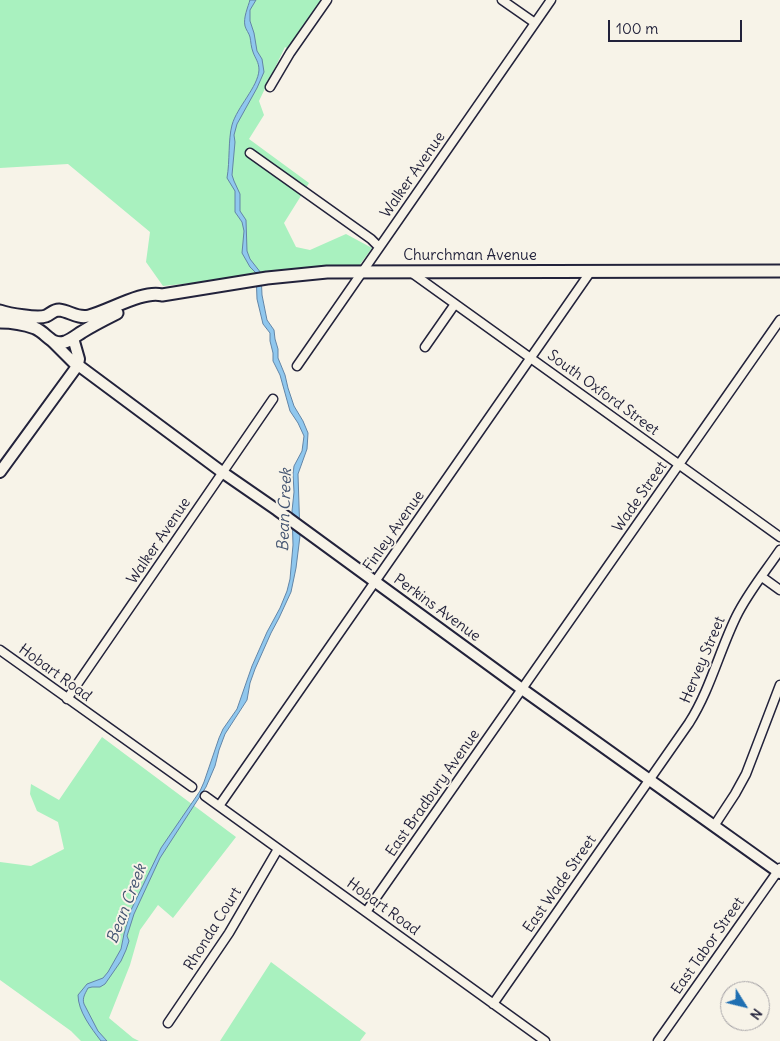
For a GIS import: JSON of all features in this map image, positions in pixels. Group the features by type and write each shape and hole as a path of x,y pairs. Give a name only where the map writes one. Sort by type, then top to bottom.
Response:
{"main road":[{"name":"Churchman Avenue","path":"54,342 64,342 117,313 162,295 267,278 327,272 780,271"},
{"name":"Churchman Avenue","path":"0,311 19,315 46,316 60,310 70,314 86,316 141,297 156,293 162,295"},
{"path":"70,314 75,318 77,324 74,337"},
{"path":"44,333 43,324 46,316"},
{"path":"0,322 36,328 54,342"}],"street":[{"path":"270,87 290,53 327,0"},
{"path":"502,0 535,24"},
{"name":"Walker Avenue","path":"297,366 551,0"},
{"path":"250,153 371,239 379,247"},
{"name":"South Oxford Street","path":"410,271 780,537"},
{"name":"Finley Avenue","path":"218,806 591,271"},
{"path":"425,347 455,304"},
{"name":"Wade Street","path":"522,689 780,320"},
{"path":"0,472 78,365 79,359 74,337"},
{"name":"Perkins Avenue","path":"54,342 74,363 222,472 522,689 779,871"},
{"name":"Walker Avenue","path":"67,699 273,399"},
{"name":"Hervey Street","path":"650,780 694,715 736,618 745,601 780,550"},
{"path":"762,577 780,590"},
{"name":"Hobart Road","path":"0,650 192,787"},
{"path":"714,826 746,774 780,685"},
{"name":"East Bradbury Avenue","path":"366,912 522,689"},
{"name":"East Wade Street","path":"493,1004 650,780"},
{"name":"Hobart Road","path":"205,796 545,1041"},
{"name":"Rhonda Court","path":"168,1023 228,933 278,849"},
{"name":"East Tabor Street","path":"658,1041 779,871"}],"green space":[{"path":"0,0 323,0 288,49 285,47 259,101 264,115 249,139 309,183 284,223 296,247 310,250 346,234 372,248 359,266 163,286 146,262 150,232 68,164 0,168"},
{"path":"102,737 236,837 173,918 158,905 140,930 130,965 109,1018 139,1041 81,1041 71,1031 0,980 0,862 31,866 64,849 58,822 37,811 30,794 31,784 59,800"},
{"path":"271,962 366,1033 360,1041 220,1041"}],"water":[{"name":"Bean Creek","path":"250,0 256,0 250,10 250,21 257,51 262,59 264,72 237,124 234,135 232,175 240,194 240,211 246,220 247,251 250,259 261,273 262,295 267,320 274,330 278,358 294,406 308,433 307,449 298,474 300,536 296,568 291,592 255,669 247,700 225,734 206,787 160,858 134,914 127,936 129,941 121,961 105,984 100,987 88,988 85,994 84,1004 98,1031 107,1041 101,1041 89,1025 80,1007 78,995 87,984 103,978 121,949 131,910 161,848 200,791 219,738 237,709 252,666 280,608 290,579 293,545 293,474 294,466 302,451 304,436 290,411 280,375 273,361 270,333 263,324 257,299 256,273 242,253 244,231 242,222 235,212 235,191 227,178 232,125 258,77 259,70 250,37 245,27 246,13"}]}
